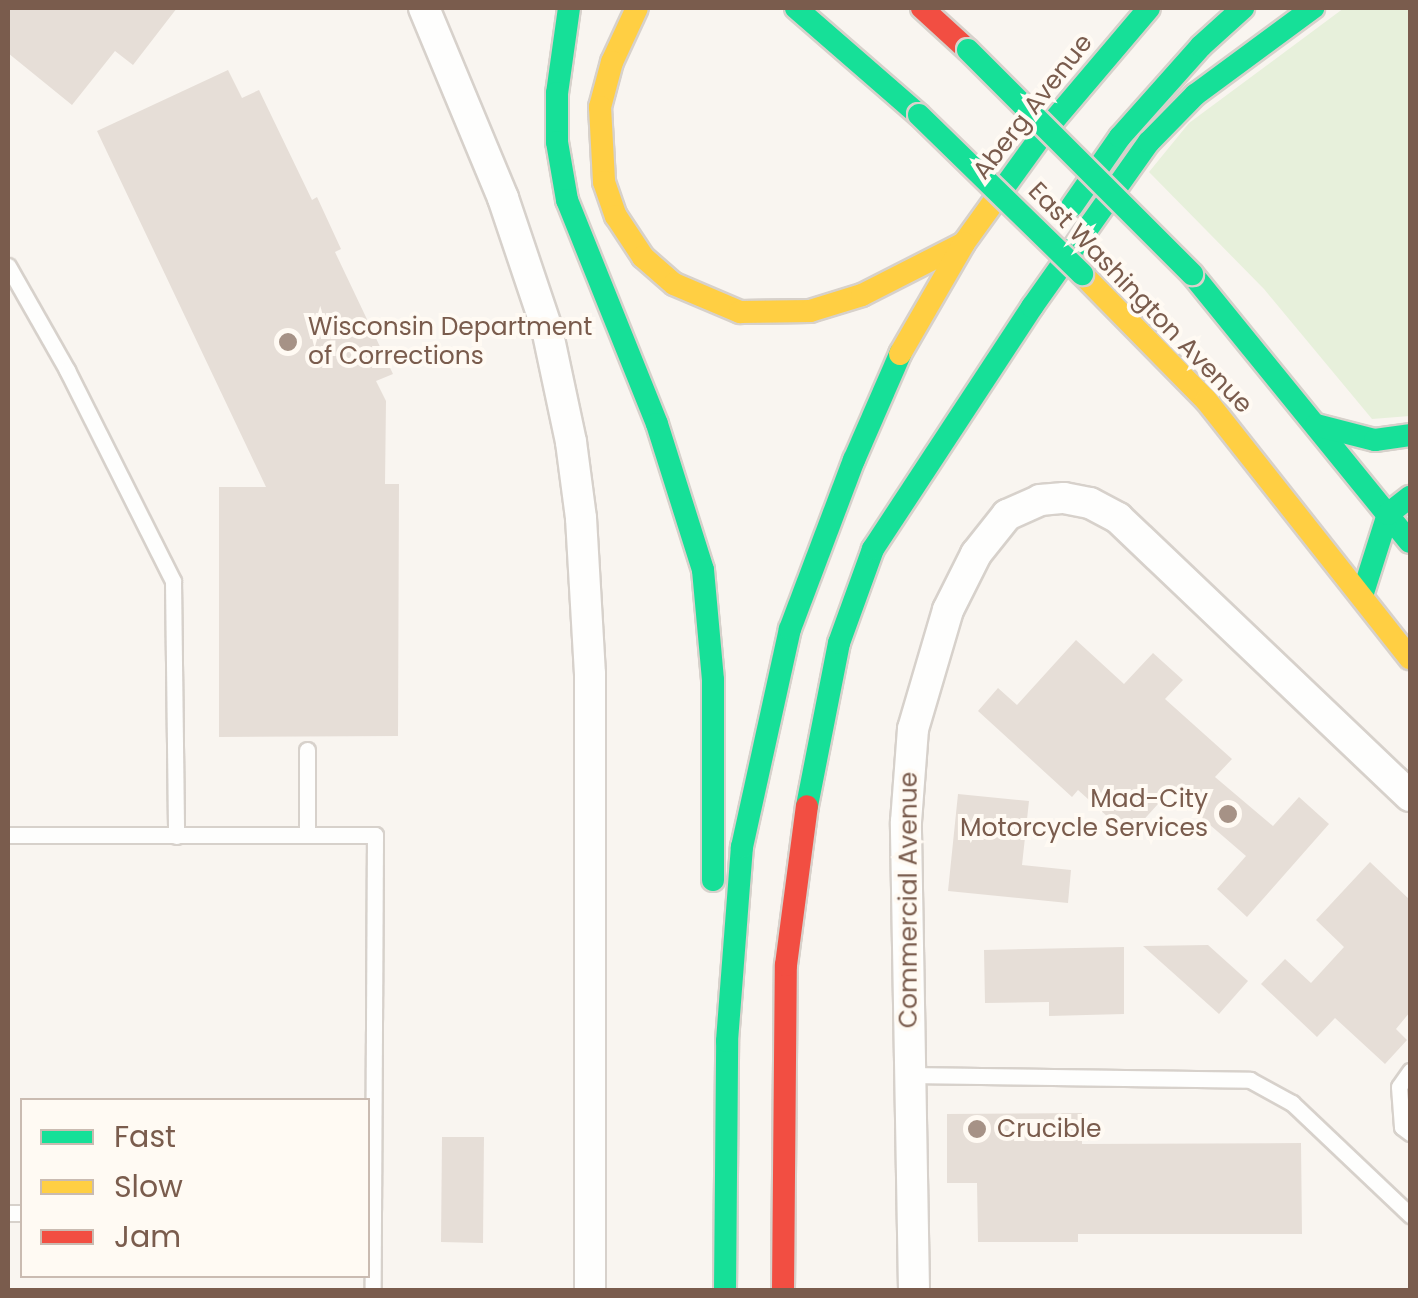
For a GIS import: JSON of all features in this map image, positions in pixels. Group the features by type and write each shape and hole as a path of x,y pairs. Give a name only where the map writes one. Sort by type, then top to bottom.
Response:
{"main road":[{"path":"654,8 633,18 612,62 600,107 604,182 616,216 643,256 674,284 740,312 810,311 862,296 964,243"},
{"name":"East Washington Avenue","path":"796,8 919,115 1206,400 1410,658"},
{"name":"East Washington Avenue","path":"922,8 1192,274 1410,542"},
{"name":"Aberg Avenue","path":"727,1041 742,847 790,629 854,460 898,358 964,243 1044,132 1149,8"},
{"path":"1030,266 1120,137 1201,46 1243,8"},
{"path":"874,548 1032,307 1149,142 1196,95 1313,8"},
{"path":"570,9 557,93 558,142 567,200 657,424 702,570 713,680 713,890 727,1041 725,1290"},
{"path":"783,1290 786,965 798,856 839,643 874,548 926,430 988,331"},
{"path":"1316,425 1347,436 1375,440 1410,436"},
{"path":"1362,596 1388,514 1410,497"},
{"path":"1362,596 1410,560"}],"street":[{"path":"424,8 503,198 557,369 572,442 588,589 590,1290"},
{"name":"Commercial Avenue","path":"914,1290 906,822 912,729 948,610 976,554 1008,515 1040,500 1064,498 1090,503 1118,518 1410,796"}],"lane":[{"path":"8,266 59,354 173,581 176,836"},
{"path":"308,750 308,835"},
{"path":"8,835 375,835 371,1216 374,1290"},
{"path":"1410,1071 1400,1087 1402,1126 1410,1133"},
{"path":"909,1074 1250,1080 1292,1103 1410,1215"}],"green space":[{"path":"1344,8 1410,8 1410,416 1372,419 1264,289 1149,172 1189,123"}],"building":[{"path":"8,8 177,8 133,65 115,51 72,105 8,53"},
{"name":"Wisconsin Department of Corrections","path":"228,70 242,98 259,90 312,200 317,197 341,249 335,252 393,374 376,381 386,401 385,484 399,484 398,736 219,737 219,487 266,487 97,131"},
{"path":"1076,640 1124,684 1153,653 1183,680 1165,699 1232,759 1215,777 1273,826 1299,797 1329,824 1247,917 1217,889 1246,856 1181,800 1178,803 1168,793 1129,836 1078,790 1072,797 978,711 998,688 1017,705"},
{"path":"958,794 1029,801 1022,865 1071,870 1068,903 948,891"},
{"path":"1370,862 1410,900 1410,1012 1396,1029 1407,1040 1385,1064 1335,1018 1317,1037 1261,984 1285,959 1311,983 1344,947 1316,920"},
{"path":"1208,945 1248,981 1219,1014 1143,946"},
{"path":"1124,947 1124,1014 1049,1016 1049,1002 985,1003 984,950"},
{"path":"1082,1113 1082,1144 1301,1143 1302,1234 1078,1234 1078,1242 978,1242 977,1183 947,1183 947,1114"},
{"path":"442,1137 484,1137 483,1243 441,1242"}],"traffic: fast":[{"path":"569,8 557,93 557,142 567,200 657,424 703,570 713,680 713,880"},
{"path":"796,8 919,115"},
{"path":"995,200 1044,132 1149,8"},
{"path":"1072,206 1120,137 1201,46 1243,8"},
{"path":"807,806 839,643 873,549 1032,307 1149,142 1195,95 1313,8"},
{"path":"968,50 1192,274"},
{"path":"919,115 1082,274"},
{"path":"1192,274 1410,542"},
{"path":"725,1290 727,1041 742,847 790,629 854,460 900,354"},
{"path":"1316,425 1375,440 1410,435"},
{"path":"1362,596 1388,514 1410,497"}],"traffic: slow":[{"path":"637,8 612,62 600,107 604,182 616,216 643,257 674,284 740,312 810,311 862,295 964,243 995,200"},
{"path":"900,354 964,243"},
{"path":"1082,274 1206,400 1410,658"}],"traffic: jam":[{"path":"922,8 968,50"},
{"path":"783,1290 786,965 807,806"}],"place":[{"name":"Wisconsin Department of Corrections","path":"288,342"},
{"name":"Mad-City Motorcycle Services","path":"1228,814"},
{"name":"Crucible","path":"977,1129"}]}
